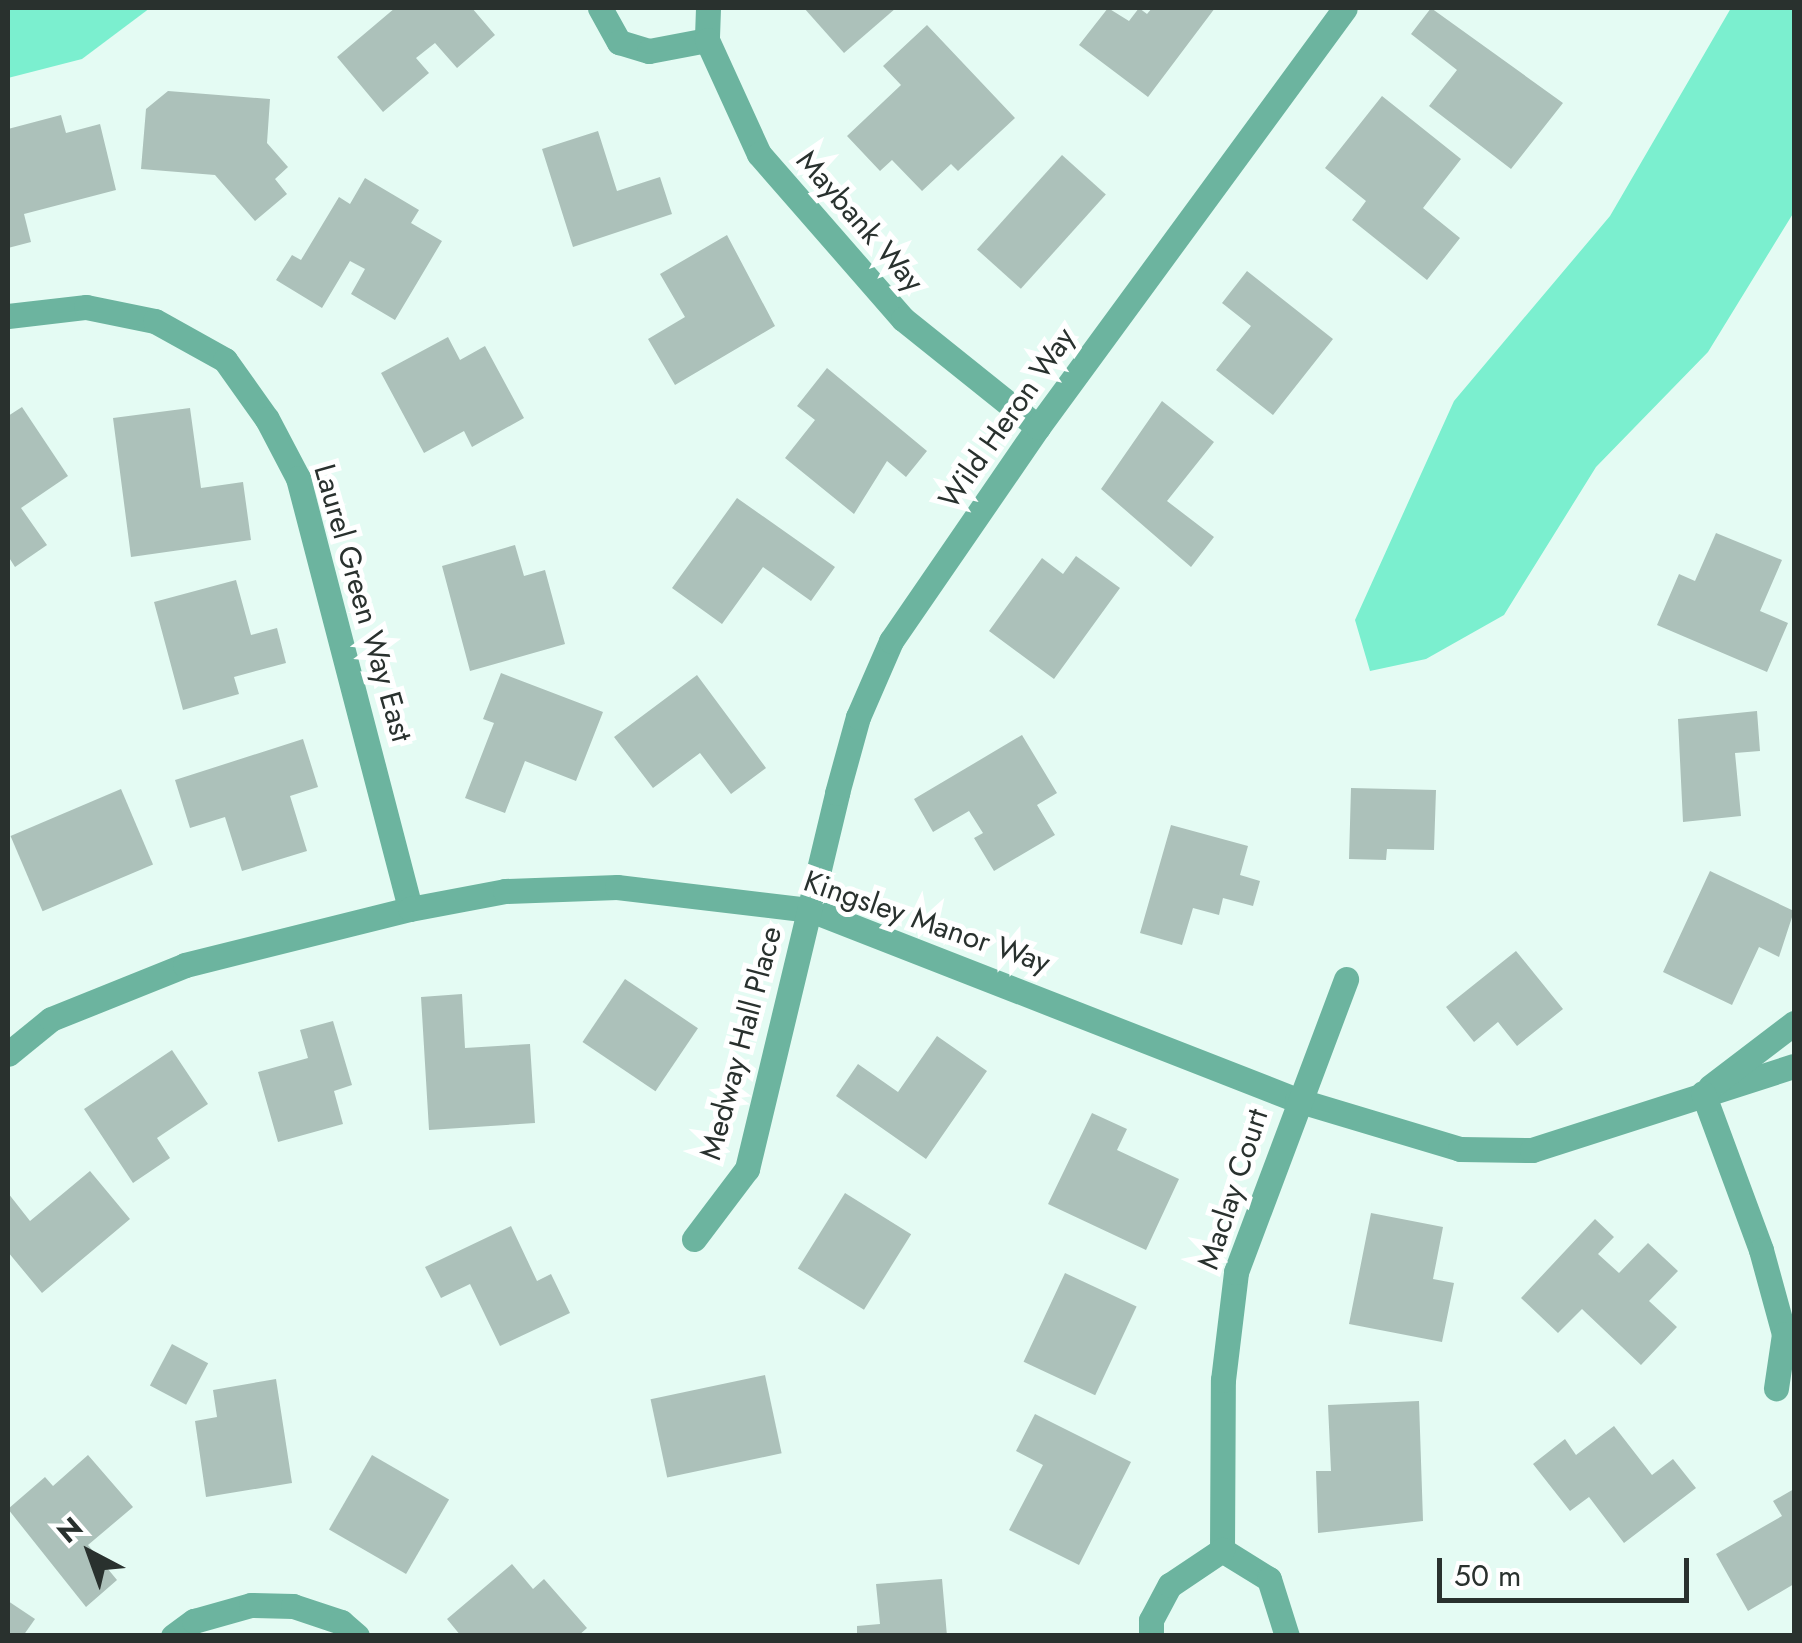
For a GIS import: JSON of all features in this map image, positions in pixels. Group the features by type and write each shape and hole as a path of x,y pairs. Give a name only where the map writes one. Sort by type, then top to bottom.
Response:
{"street":[{"path":"600,8 619,42 649,51 707,40"},
{"name":"Maybank Way","path":"708,8 707,40 760,154 903,319 1038,427"},
{"name":"Wild Heron Way","path":"811,910 858,716 892,641 1038,427 1345,8"},
{"name":"Laurel Green Way East","path":"8,316 86,306 155,321 225,360 298,478 410,908"},
{"name":"Kingsley Manor Way","path":"8,1054 51,1019 102,994 185,965 410,908 505,892 617,887 811,910 1297,1100 1460,1149 1532,1150 1794,1066"},
{"name":"Medway Hall Place","path":"694,1239 746,1169 811,910"},
{"name":"Maclay Court","path":"1222,1550 1223,1380 1236,1272 1297,1100 1346,979"},
{"name":"Kingsley Manor Way","path":"1702,1094 1794,1023"},
{"path":"1702,1094 1761,1250 1784,1334 1776,1388"},
{"path":"1152,1636 1150,1620 1170,1584 1222,1550 1269,1579 1287,1636"},
{"path":"172,1636 194,1621 251,1604 293,1606 341,1622 357,1636"}],"shaded area":[{"path":"8,8 150,8 82,59 8,78"},
{"path":"1731,8 1794,8 1794,212 1708,352 1596,467 1504,615 1426,659 1370,671 1355,620 1454,401 1610,216"}],"building":[{"path":"395,8 472,8 495,35 457,68 435,43 416,58 429,73 383,112 337,57"},
{"path":"804,8 896,8 844,53"},
{"path":"1108,8 1129,21 1139,8 1147,14 1152,8 1215,8 1148,97 1079,45"},
{"path":"1431,8 1563,103 1511,169 1429,106 1457,70 1411,34"},
{"path":"927,25 1015,118 958,171 951,164 922,191 892,160 880,171 847,136 901,85 883,66"},
{"path":"168,91 270,99 267,143 288,167 275,179 287,194 255,221 215,175 141,169 146,109"},
{"path":"1382,96 1461,159 1423,208 1460,238 1427,280 1352,220 1366,201 1325,168"},
{"path":"61,115 66,133 100,124 116,190 24,214 31,242 8,248 8,129"},
{"path":"598,131 617,191 660,177 672,214 573,247 542,149"},
{"path":"1062,155 1106,194 1021,289 977,249"},
{"path":"365,178 419,210 411,223 442,241 395,320 351,294 365,269 350,261 322,308 276,280 292,255 301,260 339,197 350,204"},
{"path":"727,235 775,326 675,385 648,339 685,317 660,274"},
{"path":"1247,271 1333,339 1273,415 1216,370 1251,326 1222,303"},
{"path":"448,337 460,360 485,346 524,418 472,447 464,431 424,453 381,373"},
{"path":"827,368 927,451 906,477 887,461 854,514 785,458 815,420 797,406"},
{"path":"1162,401 1214,442 1167,501 1214,537 1191,567 1101,489"},
{"path":"22,407 68,476 21,508 47,545 15,567 8,556 8,416"},
{"path":"190,408 201,488 243,482 251,540 131,557 113,418"},
{"path":"737,498 835,567 811,601 763,567 722,624 672,588"},
{"path":"1716,533 1782,560 1760,611 1788,623 1767,672 1657,625 1679,574 1695,581"},
{"path":"515,545 524,576 545,570 565,644 470,671 442,566"},
{"path":"1076,556 1120,588 1054,679 989,631 1042,558 1063,574"},
{"path":"236,580 251,635 277,628 286,663 234,677 239,694 183,710 154,602"},
{"path":"501,673 603,712 576,781 525,761 505,813 465,798 494,723 483,719"},
{"path":"697,675 766,768 731,794 700,753 653,788 614,737"},
{"path":"1757,711 1760,751 1735,753 1741,816 1683,822 1678,719"},
{"path":"1022,735 1057,793 1037,805 1055,835 994,871 974,838 983,833 969,811 933,832 914,799"},
{"path":"303,739 318,787 290,796 307,851 242,871 225,817 190,828 175,780"},
{"path":"1351,788 1436,790 1434,850 1387,849 1386,860 1349,859"},
{"path":"121,789 153,864 43,911 11,836"},
{"path":"1171,825 1248,846 1240,875 1260,881 1253,906 1223,898 1219,915 1193,908 1182,945 1140,933"},
{"path":"1710,871 1794,911 1779,957 1759,947 1732,1005 1663,972"},
{"path":"1516,951 1563,1009 1517,1046 1498,1022 1474,1042 1446,1007"},
{"path":"625,979 698,1028 655,1091 583,1042"},
{"path":"462,994 465,1048 530,1044 535,1123 429,1130 421,997"},
{"path":"333,1021 352,1085 334,1091 343,1124 278,1142 258,1072 308,1058 300,1030"},
{"path":"937,1036 987,1071 926,1159 836,1096 858,1064 898,1092"},
{"path":"172,1050 208,1104 157,1138 170,1158 133,1183 84,1109"},
{"path":"1092,1113 1127,1129 1117,1150 1179,1179 1146,1250 1048,1204"},
{"path":"90,1171 130,1219 42,1293 8,1252 8,1193 30,1221"},
{"path":"845,1193 911,1234 864,1310 798,1268"},
{"path":"1371,1213 1443,1227 1433,1279 1454,1283 1442,1342 1349,1324"},
{"path":"1595,1219 1614,1237 1598,1254 1619,1273 1648,1243 1678,1271 1649,1301 1677,1327 1641,1365 1582,1309 1558,1333 1521,1298"},
{"path":"511,1226 537,1281 551,1274 570,1313 500,1346 470,1284 441,1298 425,1267"},
{"path":"1065,1273 1137,1306 1095,1395 1024,1362"},
{"path":"172,1344 208,1363 186,1405 150,1385"},
{"path":"765,1375 782,1453 667,1478 651,1399"},
{"path":"276,1379 292,1483 206,1497 195,1421 217,1417 213,1390"},
{"path":"1419,1401 1423,1521 1318,1533 1316,1471 1331,1471 1328,1405"},
{"path":"1035,1414 1131,1462 1079,1565 1009,1530 1043,1465 1016,1451"},
{"path":"1614,1426 1652,1475 1673,1459 1696,1488 1624,1543 1589,1497 1570,1511 1533,1464 1565,1439 1576,1455"},
{"path":"88,1455 133,1507 88,1545 117,1580 86,1607 8,1509 45,1477 53,1486"},
{"path":"372,1455 449,1500 406,1574 329,1529"},
{"path":"1794,1489 1794,1584 1748,1611 1716,1554 1782,1516 1773,1501"},
{"path":"512,1564 533,1589 544,1579 587,1628 578,1636 461,1636 447,1619"},
{"path":"942,1579 947,1636 857,1636 857,1626 880,1624 876,1584"},
{"path":"8,1601 35,1619 23,1636 8,1636"}]}
